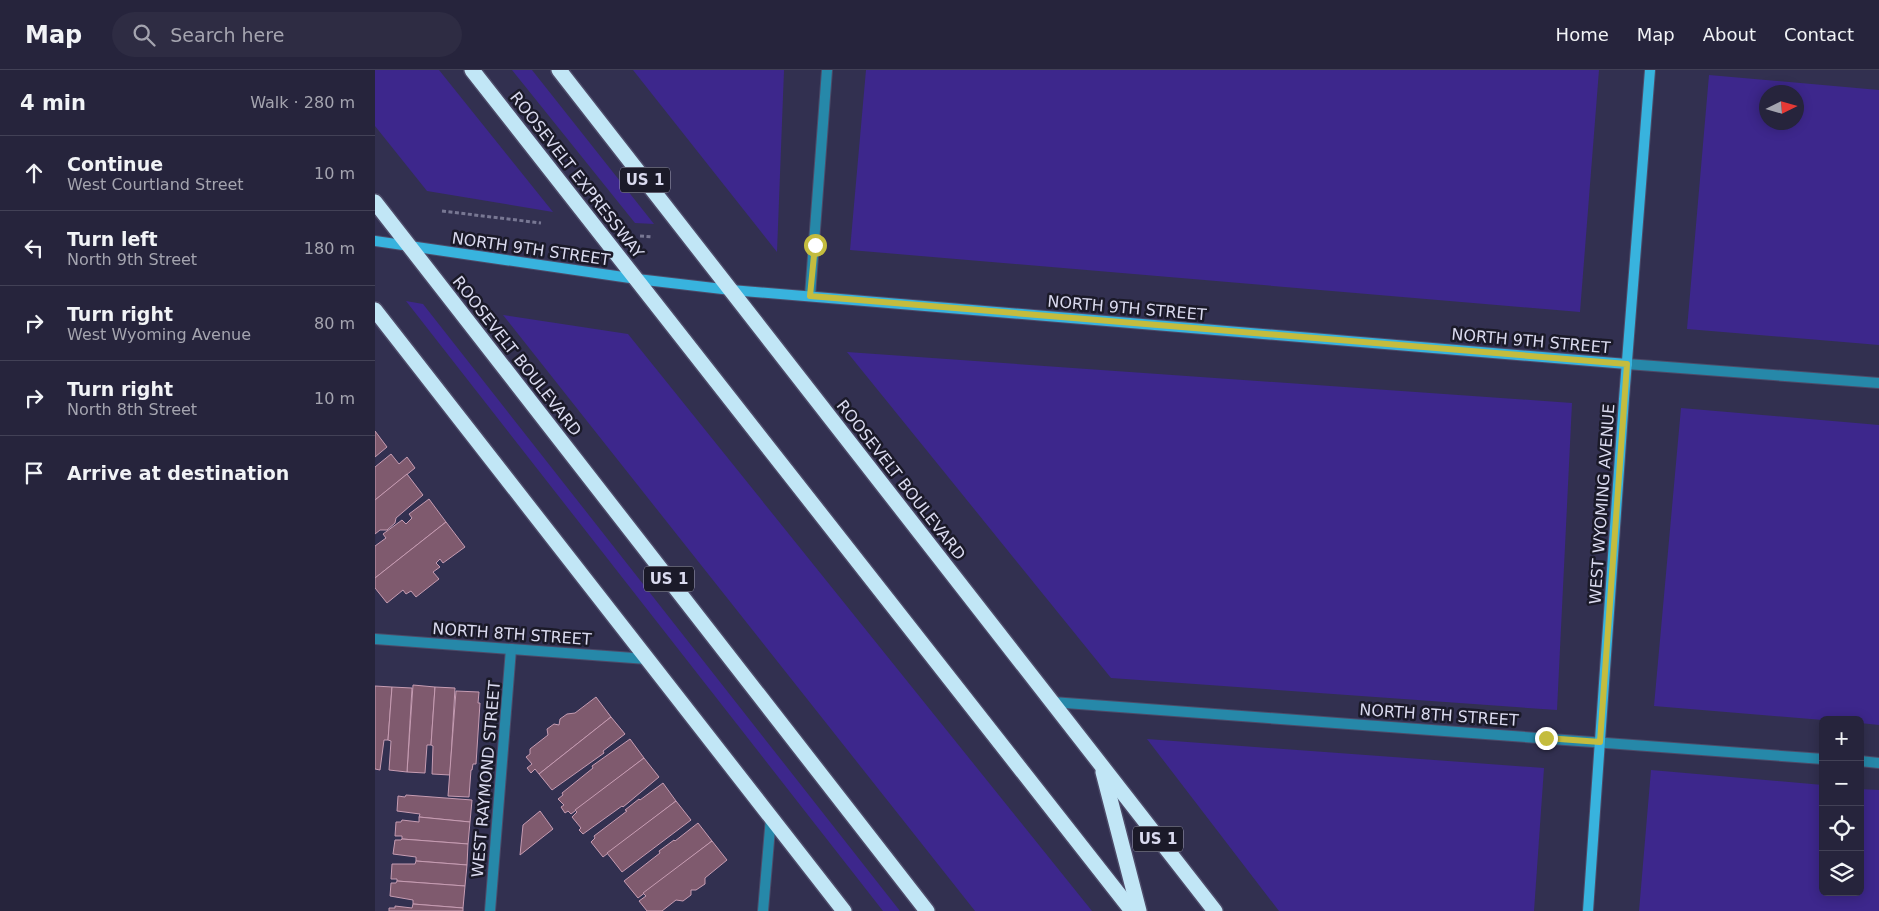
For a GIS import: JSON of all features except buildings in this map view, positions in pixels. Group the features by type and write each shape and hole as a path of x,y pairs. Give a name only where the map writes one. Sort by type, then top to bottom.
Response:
{"highway":[{"name":"ROOSEVELT EXPRESSWAY","path":"472,70 637,279"},
{"name":"ROOSEVELT BOULEVARD","path":"559,70 1215,911"},
{"name":"US 1","path":"375,202 411,248"},
{"name":"ROOSEVELT BOULEVARD","path":"411,248 927,911"},
{"path":"637,279 1132,911"},
{"path":"375,310 844,911"},
{"path":"1102,766 1139,911"}],"street":[{"path":"810,296 827,70"},
{"name":"WEST WYOMING AVENUE","path":"1587,911 1627,364 1651,70"},
{"name":"NORTH 9TH STREET","path":"375,241 411,248 731,290 1879,383"},
{"name":"NORTH 8TH STREET","path":"375,639 647,659"},
{"name":"WEST RAYMOND STREET","path":"490,911 511,649"},
{"name":"NORTH 8TH STREET","path":"1052,702 1819,758"},
{"path":"1864,761 1879,763"},
{"path":"763,911 771,817"}],"path":[{"path":"442,211 541,223"},
{"path":"640,236 653,237"}],"shaded area":[{"path":"375,70 439,70 553,212 427,191 375,126"},
{"path":"512,70 532,70 654,224 635,223"},
{"path":"633,70 784,70 777,252"},
{"path":"866,70 1599,70 1580,312 850,250"},
{"path":"1709,75 1879,90 1879,345 1687,329"},
{"path":"406,301 423,304 900,911 883,911"},
{"path":"503,315 628,334 1092,911 975,911"},
{"path":"847,352 1572,403 1557,710 1111,678"},
{"path":"1681,408 1879,425 1879,725 1864,723 1864,716 1819,716 1819,720 1654,706"},
{"path":"1147,739 1544,768 1534,911 1279,911"},
{"path":"1651,770 1819,785 1819,896 1864,896 1864,789 1879,790 1879,911 1639,911"}],"route":[{"path":"815,245 810,296 1627,364 1600,742 1546,738"}]}
